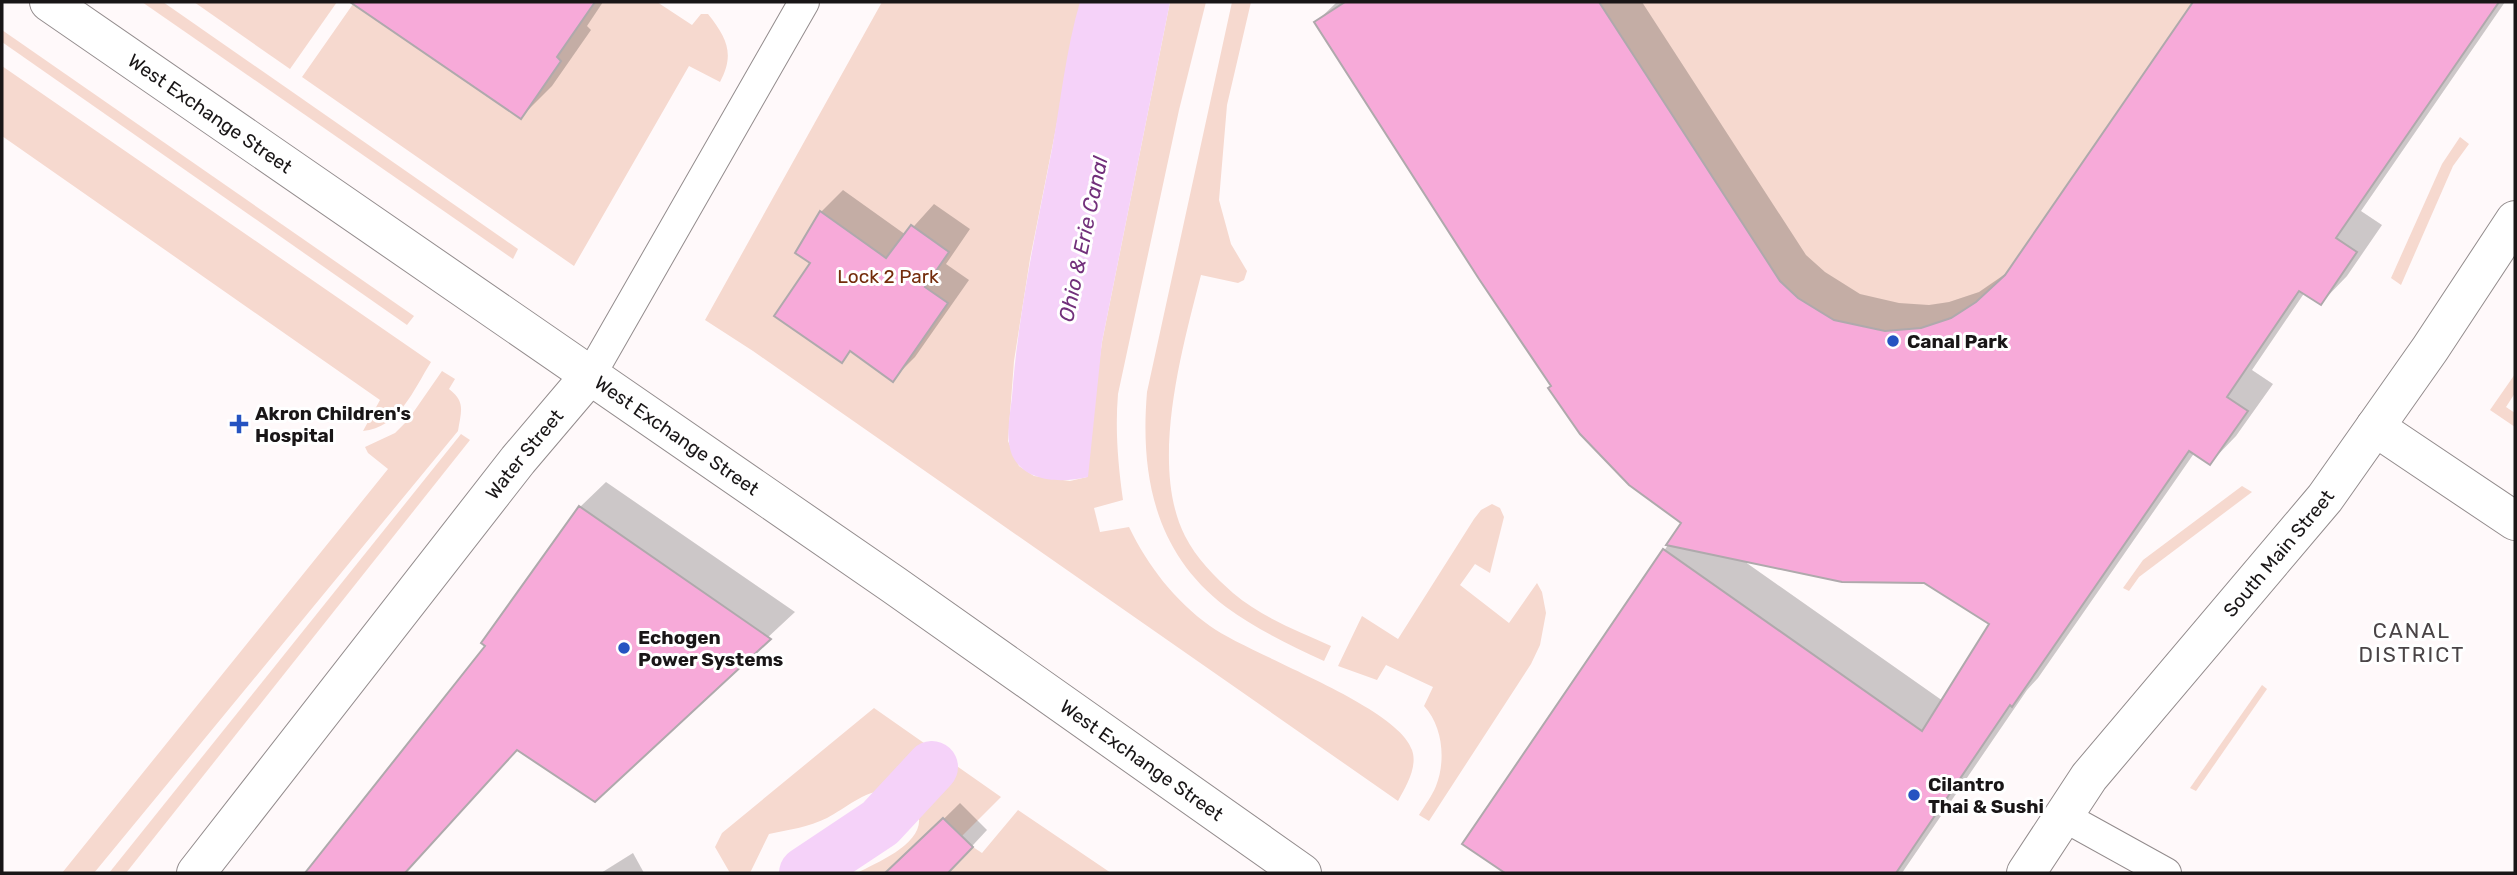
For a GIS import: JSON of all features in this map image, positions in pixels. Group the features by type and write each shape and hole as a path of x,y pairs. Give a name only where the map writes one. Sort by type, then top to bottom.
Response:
{"main road":[{"name":"West Exchange Street","path":"49,2 591,374 1302,873"},
{"name":"South Main Street","path":"2026,873 2089,777 2325,498 2515,220"},
{"name":"Water Street","path":"196,873 518,460 591,374"},
{"path":"2375,427 2515,521"}],"lane":[{"name":"Water Street","path":"591,374 804,2"},
{"path":"2063,816 2166,873"}],"green space":[{"path":"142,2 163,2 518,249 513,259"},
{"path":"194,2 337,2 290,69"},
{"path":"595,2 657,2 692,25 701,14 708,14 724,39 728,55 720,82 689,66 574,266 302,77 353,4 521,119 561,62 557,57"},
{"name":"Lock 2 Park","path":"882,2 1081,2 1030,259 1014,361 1008,441 1019,466 1034,476 1070,481 1087,477 1088,443 1102,342 1170,2 1206,2 1179,110 1118,394 1118,447 1123,500 1094,508 1100,532 1129,527 1163,581 1185,605 1210,626 1352,699 1401,733 1412,750 1413,763 1398,801 705,320"},
{"path":"1232,2 1251,2 1227,105 1219,200 1231,244 1247,271 1244,280 1238,283 1201,275 1185,337 1172,407 1170,476 1175,507 1185,536 1200,559 1244,602 1280,623 1331,646 1324,661 1249,622 1202,586 1168,537 1157,511 1150,483 1145,423 1147,392"},
{"name":"Canal Park","path":"1345,2 2499,2 2336,237 2357,252 2321,305 2291,286 2272,314 2280,319 2245,370 2216,389 2248,411 2210,465 2189,451 2012,707 1960,670 1989,624 1925,583 1852,583 1777,569 1693,531 1629,485 1580,434 1314,22"},
{"path":"2,30 414,316 407,325 2,42"},
{"path":"2,66 431,362 404,406 386,423 363,431 380,400 2,136"},
{"path":"2460,137 2469,144 2453,166 2401,285 2391,278 2442,164"},
{"path":"442,371 455,379 449,389 460,403 458,431 94,873 62,873 388,469 368,453 365,447 395,433 408,420"},
{"path":"2515,374 2515,393 2506,407 2515,413 2515,427 2490,410"},
{"path":"461,434 470,440 126,873 109,873"},
{"path":"2242,486 2252,492 2139,577 2129,591 2123,588 2143,560"},
{"path":"1492,504 1500,508 1504,517 1490,573 1475,564 1460,585 1509,623 1537,583 1542,592 1546,613 1540,645 1531,664 1429,821 1419,815 1436,786 1442,755 1435,723 1424,706 1433,687 1386,665 1377,680 1338,666 1362,616 1398,639 1474,519 1481,510"},
{"path":"2262,685 2267,689 2196,791 2190,788"},
{"path":"874,708 1001,797 962,836 895,865 903,873 857,873 903,847 918,827 919,816 913,804 900,793 889,790 869,794 813,824 769,834 750,873 730,873 715,847 722,833"},
{"path":"1018,810 1111,873 948,873 973,847 982,853"}],"water":[{"path":"1080,2 1170,2 1102,342 1088,477 1056,480 1035,476 1018,464 1010,448 1009,426 1028,272 1067,56"}],"building":[{"path":"350,2 595,2 557,57 561,61 521,119"},
{"name":"Canal Park","path":"1345,2 1599,2 1780,281 1798,298 1834,320 1885,331 1921,328 1951,318 1976,302 2005,275 2193,2 2499,2 2336,238 2357,252 2321,305 2299,291 2227,397 2248,411 2210,465 2189,451 2012,707 2010,705 1896,873 1505,873 1462,844 1663,549 1922,731 1989,624 1924,583 1842,582 1666,545 1681,523 1629,485 1580,434 1314,22"},
{"path":"820,211 886,258 911,225 949,252 925,287 948,303 893,382 850,351 842,363 774,316 810,263 795,253"},
{"name":"Echogen Power Systems","path":"579,506 771,639 595,802 517,750 405,873 305,873 485,646 481,643"},
{"path":"943,818 973,847 948,873 885,873"}],"waterway":[{"name":"Ohio & Erie Canal","path":"805,873 880,823 932,767"}],"place":[{"name":"Canal Park","path":"1893,341"},
{"name":"Akron Children's Hospital","path":"239,424"},
{"name":"Echogen Power Systems","path":"624,648"},
{"name":"Cilantro Thai & Sushi","path":"1914,795"}],"district":[{"name":"CANAL DISTRICT","path":"2412,642"}]}
